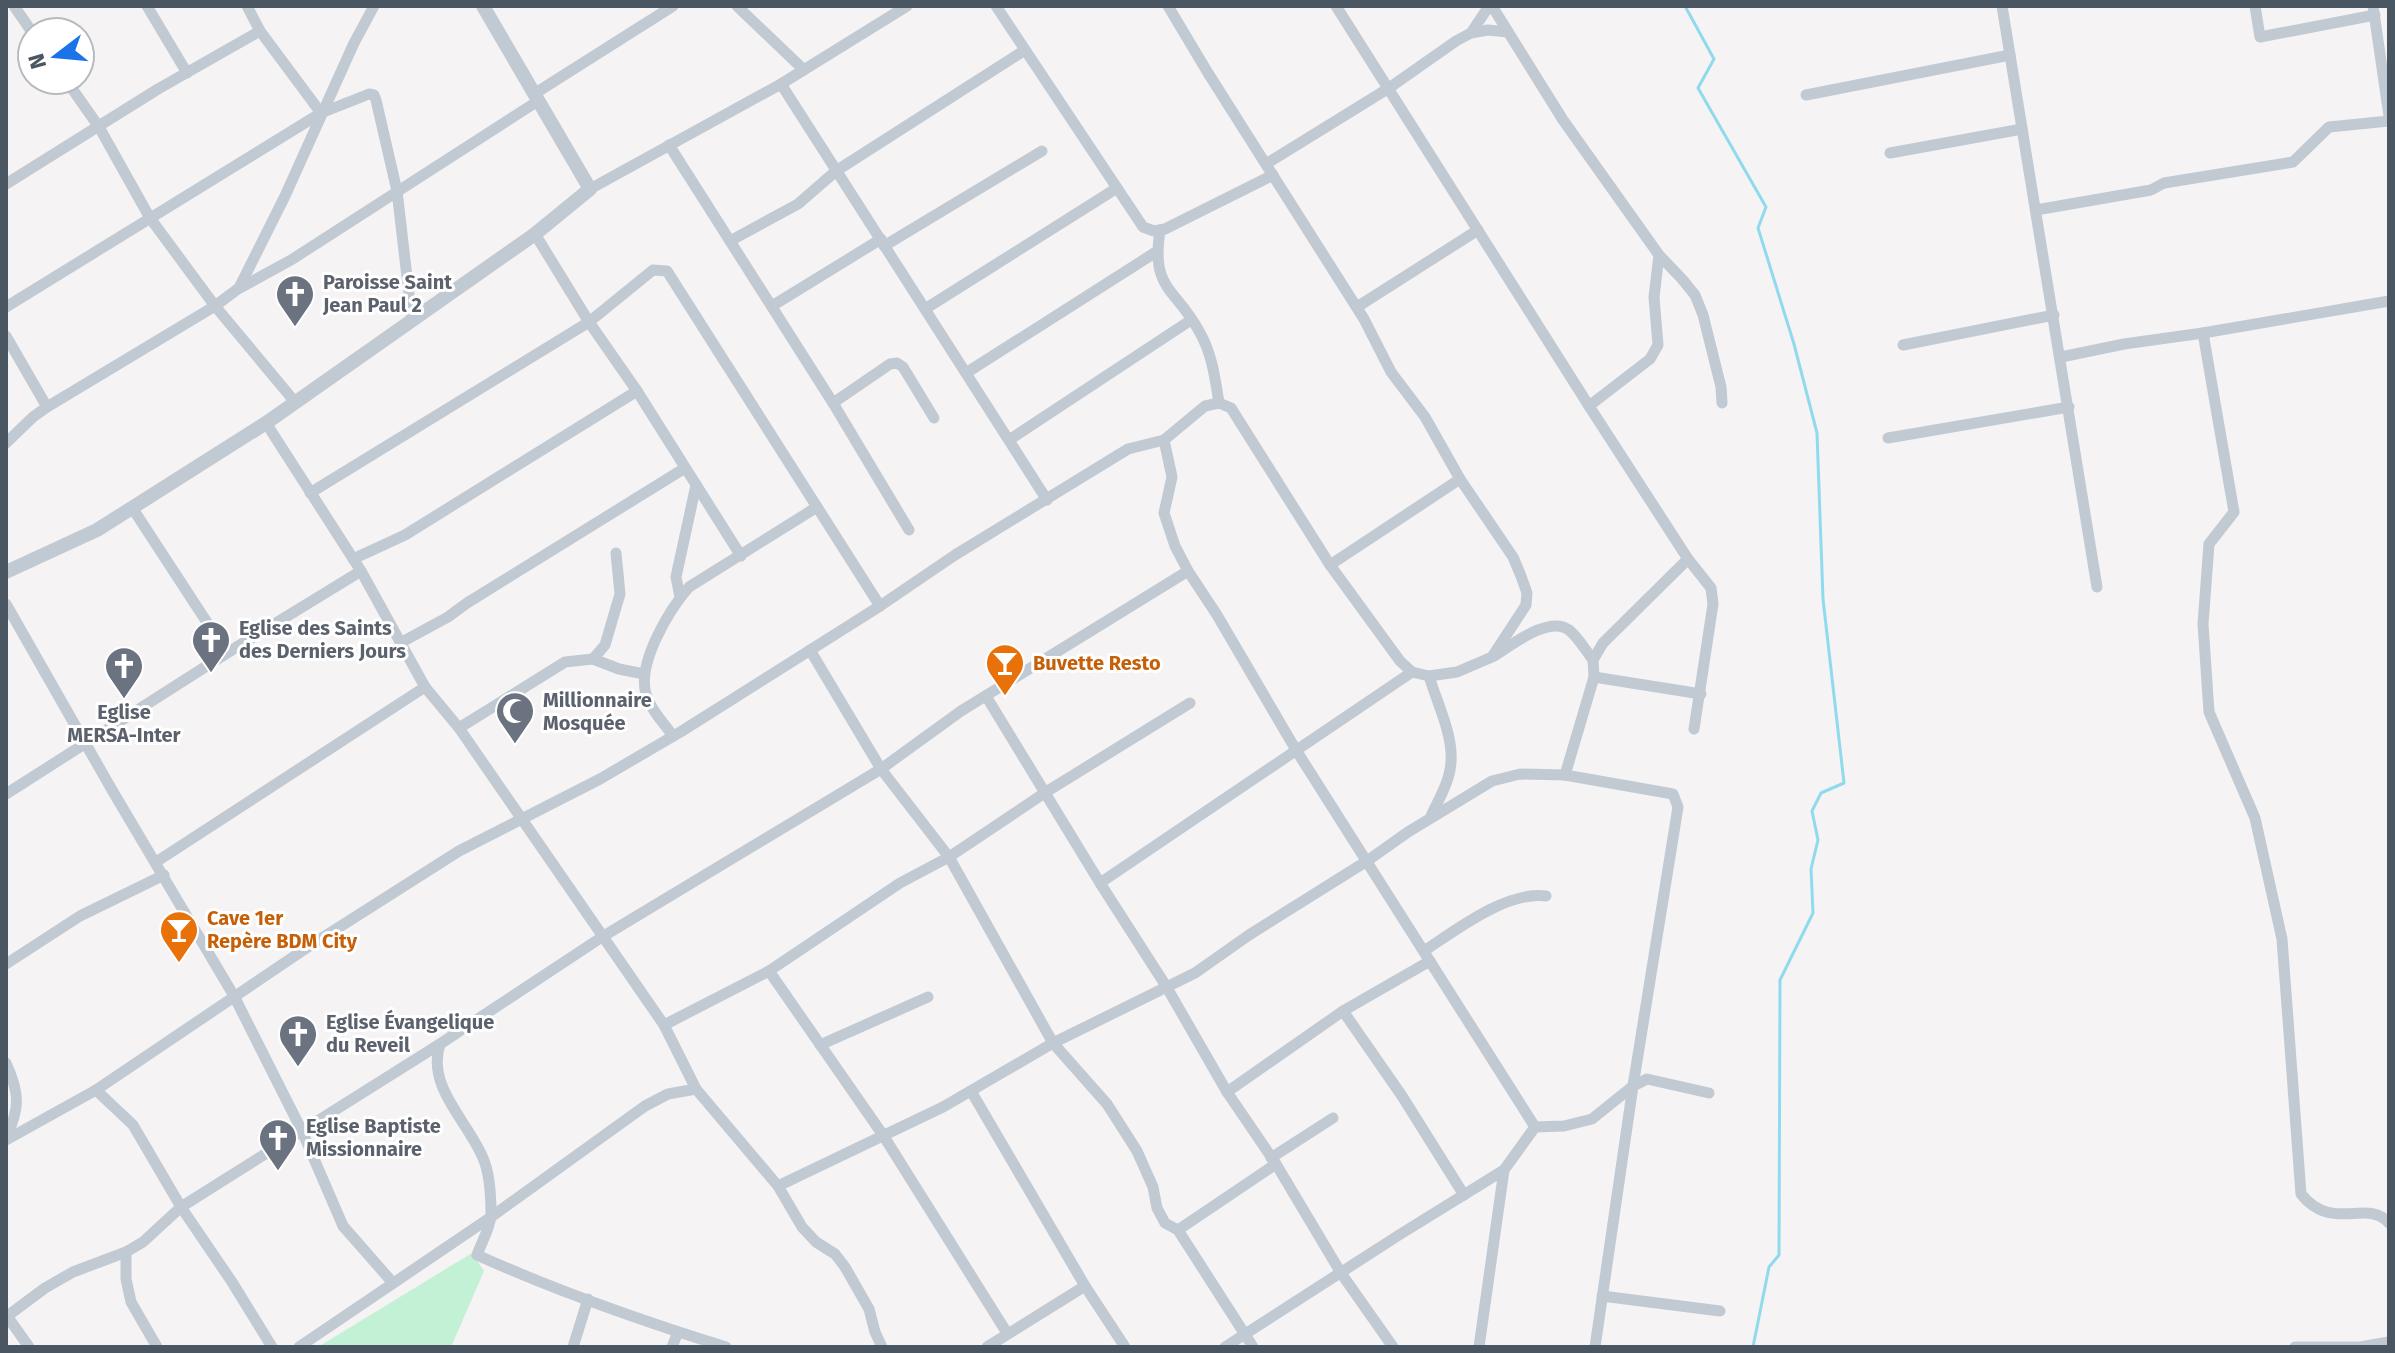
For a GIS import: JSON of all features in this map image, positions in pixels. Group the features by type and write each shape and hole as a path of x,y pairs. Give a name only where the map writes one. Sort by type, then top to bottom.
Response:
{"street":[{"path":"147,6 187,73"},
{"path":"247,6 260,31 321,113"},
{"path":"239,288 374,6"},
{"path":"483,6 590,189"},
{"path":"6,443 47,407 215,306 239,288 272,271 397,191 673,6"},
{"path":"737,6 804,70"},
{"path":"6,572 97,530 133,509 266,423 535,234 590,189 781,84 907,6"},
{"path":"996,6 1143,227 1160,230 1273,175"},
{"path":"1168,6 1357,307 1391,372 1425,417 1460,479 1513,557 1527,593 1526,605 1492,657"},
{"path":"1336,6 1589,406 1688,559 1711,588 1713,604 1694,729"},
{"path":"1471,33 1490,6 1563,120 1659,255 1695,295 1703,315 1722,403"},
{"path":"2002,6 2097,587"},
{"path":"2036,210 2151,190 2164,183 2293,162 2329,127 2389,119 2374,11 2260,37 2255,6"},
{"path":"1266,164 1389,88 1456,41 1471,33 1488,30 1508,32"},
{"path":"6,184 132,105 260,31"},
{"path":"730,241 798,204 836,171 1025,50"},
{"path":"1806,95 2010,55"},
{"path":"781,84 1047,500"},
{"path":"6,307 321,113 369,94 374,95 397,191 412,320"},
{"path":"77,96 99,127 150,218 215,306 295,402"},
{"path":"1890,153 2022,129"},
{"path":"669,145 833,403 909,530"},
{"path":"772,306 1042,151"},
{"path":"925,309 1117,188"},
{"path":"1160,230 1156,252 1158,270 1207,347 1219,403"},
{"path":"1357,307 1478,230"},
{"path":"535,234 741,556"},
{"path":"966,373 1156,252"},
{"path":"1589,406 1655,352 1658,345 1654,297 1659,255"},
{"path":"310,493 589,322 653,270 660,269 667,271 880,606"},
{"path":"2061,357 2389,301"},
{"path":"1903,345 2054,315"},
{"path":"1009,440 1191,320"},
{"path":"2203,333 2234,512 2209,544 2203,624 2209,712 2255,818 2282,939 2301,1194 2318,1211 2346,1215 2374,1213 2389,1223"},
{"path":"6,336 47,407"},
{"path":"833,403 890,364 897,363 903,367 934,418"},
{"path":"353,559 405,535 637,391"},
{"path":"6,1139 96,1090 234,996 459,851 600,779 673,736 880,606 955,555 1128,449 1164,440 1205,406 1219,403 1231,408 1330,565 1400,661 1412,672 1429,676 1457,672 1492,657 1543,627 1556,624 1570,630 1593,660"},
{"path":"1888,438 2069,407"},
{"path":"266,423 361,571 425,687 459,728 664,1025 696,1089 778,1186 802,1227 816,1242 835,1254 845,1267 869,1309 882,1347"},
{"path":"1164,440 1172,477 1164,513 1175,546 1188,571 1296,750 1535,1127"},
{"path":"400,643 448,617 685,468"},
{"path":"1330,565 1460,479"},
{"path":"680,597 676,577 696,485"},
{"path":"673,736 651,707 645,691 644,674 660,629 680,597 689,587 817,507"},
{"path":"133,509 227,653"},
{"path":"593,659 605,645 620,594 616,553"},
{"path":"1565,775 1594,677 1593,660 1603,643 1688,559"},
{"path":"6,794 361,571"},
{"path":"29,1347 7,1316 45,1288 73,1272 126,1252 143,1242 181,1207 440,1044 602,937 881,769 945,722 1188,571"},
{"path":"6,604 234,996 302,1131 343,1226 393,1283"},
{"path":"810,650 881,769 949,857 1053,1043 1107,1104 1137,1151 1165,1223 1178,1230 1253,1347"},
{"path":"459,728 557,666 574,660 593,659 644,674"},
{"path":"1100,883 1412,672"},
{"path":"1429,676 1451,744 1451,765 1443,793 1429,819"},
{"path":"1594,677 1701,694"},
{"path":"156,862 425,687"},
{"path":"986,696 1166,986 1227,1092 1274,1161 1341,1273 1393,1347"},
{"path":"664,1025 769,971 900,883 949,857 1046,792 1190,703"},
{"path":"778,1186 943,1107 1053,1043 1195,973 1249,935 1492,781 1520,774 1565,775 1673,794 1678,807 1595,1347"},
{"path":"6,964 80,916 164,875"},
{"path":"1227,1092 1427,956 1477,917 1520,897 1534,894 1546,896"},
{"path":"769,971 883,1135 1007,1333"},
{"path":"820,1045 928,997"},
{"path":"1343,1011 1402,1096 1464,1195"},
{"path":"440,1044 435,1067 451,1102 484,1158 489,1178 491,1217 477,1255 531,1279 726,1347"},
{"path":"6,1063 18,1104 6,1139"},
{"path":"1535,1127 1564,1126 1592,1119 1633,1086 1647,1079 1709,1093"},
{"path":"299,1347 491,1217 645,1106 668,1094 696,1089"},
{"path":"96,1090 133,1125 181,1207 272,1347"},
{"path":"971,1091 1085,1286 1125,1347"},
{"path":"1178,1230 1333,1118"},
{"path":"1225,1347 1504,1170 1535,1127"},
{"path":"1479,1347 1504,1170"},
{"path":"126,1252 126,1279 131,1302 157,1347"},
{"path":"987,1347 1085,1286"},
{"path":"1602,1296 1720,1311"},
{"path":"573,1347 588,1299"},
{"path":"672,1347 678,1332"},
{"path":"2295,1347 2360,1347 2389,1342"}],"green space":[{"path":"472,1253 484,1271 451,1347 318,1347"}],"waterway":[{"path":"1685,6 1714,59 1698,88 1766,207 1758,228 1794,344 1817,433 1823,599 1844,783 1821,793 1812,811 1818,840 1811,869 1813,913 1780,980 1779,1255 1769,1267 1753,1347"}],"place":[{"name":"Paroisse Saint Jean Paul 2","path":"295,328"},
{"name":"Eglise des Saints des Derniers Jours","path":"211,674"},
{"name":"Buvette Resto","path":"1005,697"},
{"name":"Eglise MERSA-Inter","path":"124,700"},
{"name":"Millionnaire Mosquée","path":"515,745"},
{"name":"Cave 1er Repère BDM City","path":"179,964"},
{"name":"Eglise Évangelique du Reveil","path":"298,1068"},
{"name":"Eglise Baptiste Missionnaire","path":"278,1172"}]}
